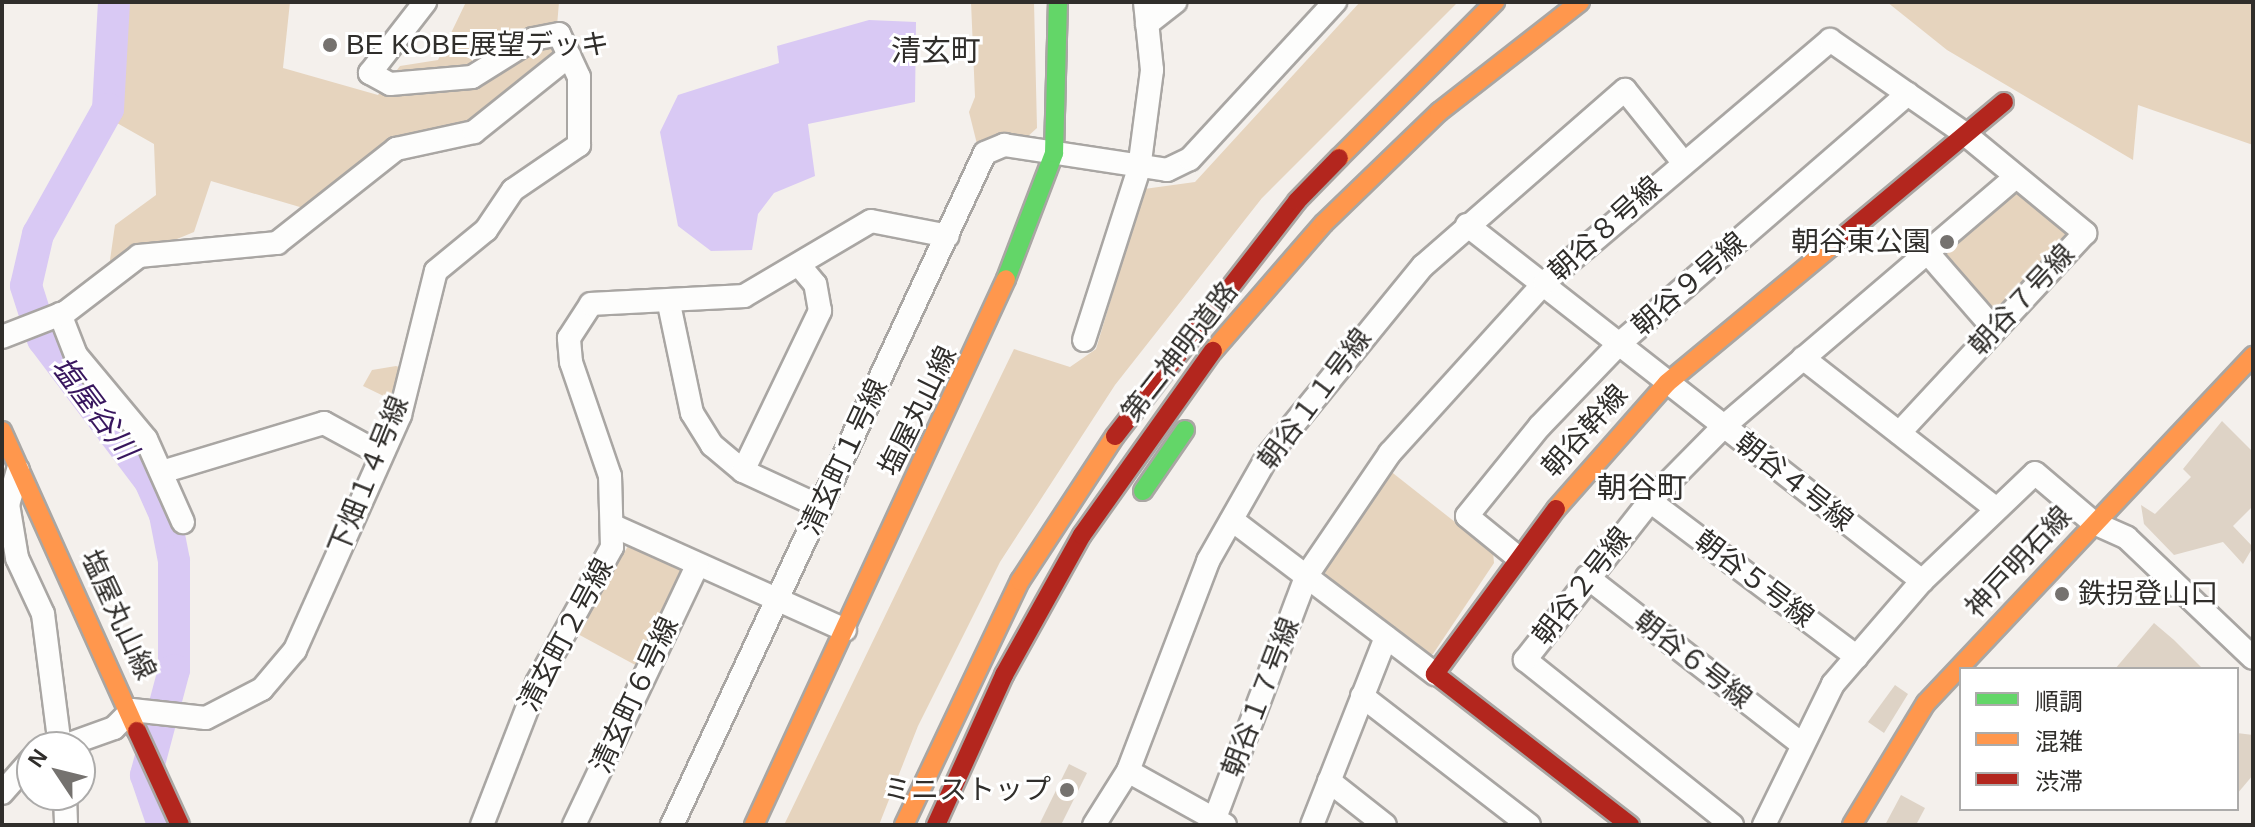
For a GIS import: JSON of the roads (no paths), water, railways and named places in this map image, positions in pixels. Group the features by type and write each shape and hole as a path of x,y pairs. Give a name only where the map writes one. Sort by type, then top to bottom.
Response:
{"main road":[{"name":"塩屋丸山線","path":"754,825 994,319 1054,153 1058,2"},
{"name":"第二神明道路","path":"904,825 983,650 1044,541 1190,330 1348,146 1495,2"},
{"name":"第二神明道路","path":"936,825 1044,600 1166,412 1324,223 1505,59 1580,2"},
{"name":"第二神明道路","path":"1190,330 1348,167 1476,53"},
{"path":"1268,322 1367,203 1505,59"},
{"name":"朝谷幹線","path":"1435,674 1516,556 1667,383 2004,102"},
{"name":"神戸明石線","path":"1960,667 2253,356"},
{"path":"1143,491 1196,416"},
{"name":"塩屋丸山線","path":"2,431 18,470 150,712 142,734 160,767 180,825"},
{"name":"神戸明石線","path":"1852,825 1926,703 1959,668"},
{"path":"1435,674 1630,825"}],"street":[{"name":"下畑１４号線","path":"150,712 206,718 262,689 295,650 349,516 400,415 436,271 486,230 513,190 579,145 579,77 559,34 533,39 472,77 390,84 370,73 425,2"},
{"path":"1084,340 1139,169 1152,70 1146,13 1175,2"},
{"name":"清玄町１号線","path":"672,825 985,153 1004,145 1139,169 1167,170 1190,159 1335,2"},
{"name":"朝谷８号線","path":"1307,575 1390,453 1545,282 1682,161 1830,40 1965,134 2016,177"},
{"path":"10,334 54,316 139,256 232,251 299,232 396,149 474,132 569,56"},
{"name":"朝谷１１号線","path":"1094,825 1128,771 1208,561 1267,457 1315,394 1467,225 1625,90 1682,161"},
{"name":"朝谷９号線","path":"1516,556 1467,516 1619,344 1908,94"},
{"name":"朝谷２号線","path":"1732,825 1525,660 1587,577 1650,501 1723,427 2016,177"},
{"name":"朝谷７号線","path":"1899,433 2085,233 2016,177"},
{"name":"清玄町２号線","path":"482,825 537,683 599,578 616,527 610,476 569,338 591,304 669,304 744,296 800,266 871,221 948,236"},
{"name":"朝谷４号線","path":"1467,225 1545,282 1667,383 1922,581"},
{"path":"1927,252 1995,330"},
{"path":"743,471 820,311 815,284 800,266"},
{"path":"669,304 692,413 712,445 743,471 821,507"},
{"path":"54,316 76,355 165,471 183,522"},
{"path":"1803,358 1994,507"},
{"path":"165,471 324,423 370,448"},
{"path":"18,470 8,504 17,558 43,614 58,731"},
{"path":"1764,825 1799,742 1857,657 1922,581 1994,507 2035,473 2094,523 2127,538 2253,658"},
{"name":"朝谷５号線","path":"1650,501 1857,657"},
{"path":"1232,520 1435,674"},
{"path":"616,527 845,630"},
{"name":"清玄町６号線","path":"574,825 697,566"},
{"name":"朝谷１７号線","path":"1220,822 1307,575"},
{"name":"朝谷６号線","path":"1587,577 1799,742"},
{"path":"1312,825 1386,637"},
{"path":"1362,696 1529,825"},
{"path":"96,734 150,712"},
{"path":"51,731 57,723"},
{"path":"1128,771 1220,822"},
{"path":"2,793 16,777"},
{"path":"1329,781 1385,825"}],"waterway":[{"name":"塩屋谷川","path":"114,2 108,109 38,234 26,286 43,339 150,481 165,515 174,561 174,670 146,775 163,825"}],"place":[{"name":"BE KOBE展望デッキ","path":"330,45"},
{"name":"朝谷東公園","path":"1947,242"},
{"name":"鉄拐登山口","path":"2062,594"},
{"name":"ミニストップ","path":"1067,790"}],"district":[{"name":"清玄町","path":"936,51"},
{"name":"朝谷町","path":"1642,488"}]}
